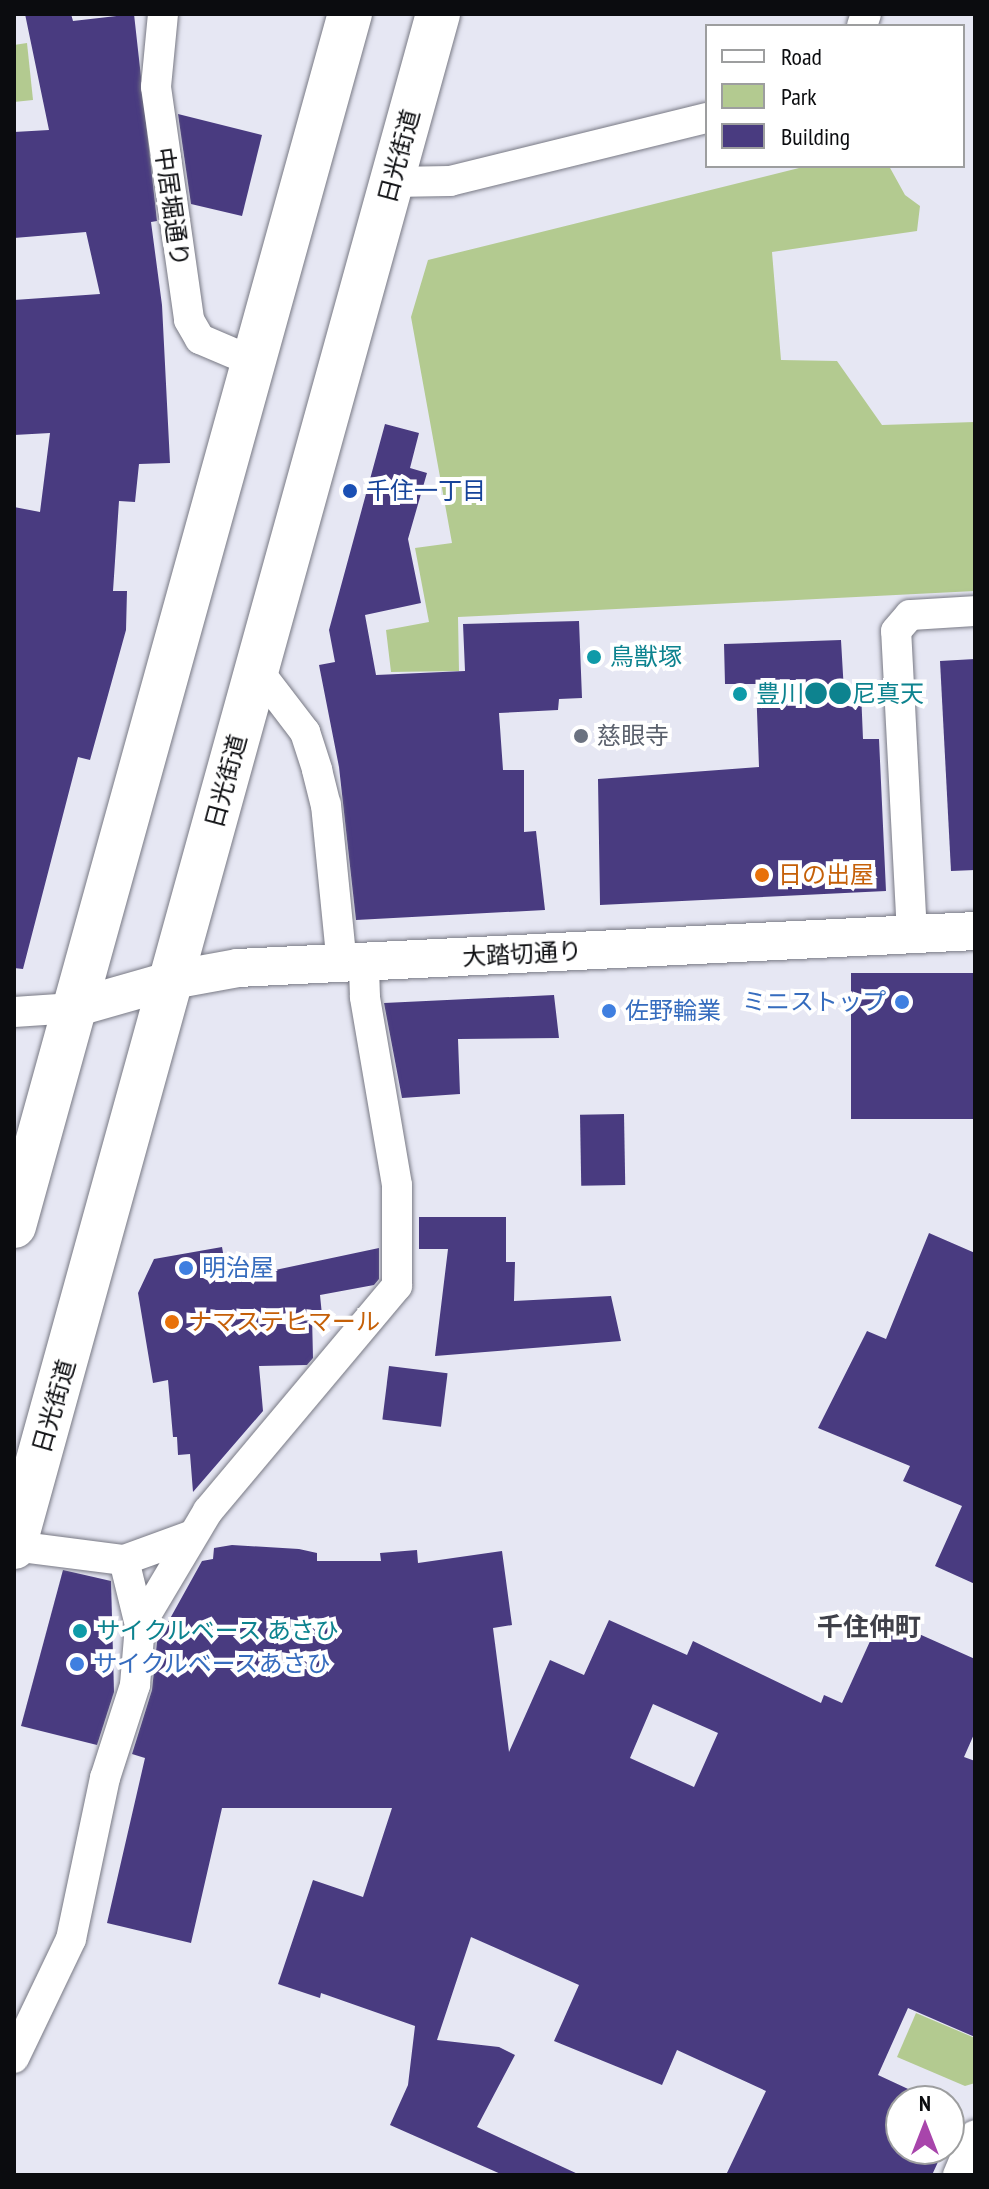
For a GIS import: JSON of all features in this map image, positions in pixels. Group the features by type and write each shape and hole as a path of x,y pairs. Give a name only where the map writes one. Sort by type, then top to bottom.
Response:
{"highway":[{"path":"14,1226 350,14"},
{"name":"日光街道","path":"14,1547 438,14"}],"street":[{"name":"中居堀通り","path":"163,14 156,87 189,320 200,339 254,362"},
{"path":"392,182 450,181 705,118"},
{"path":"912,934 896,631 910,615 975,611"},
{"path":"140,1625 190,1536 255,1451 397,1286 397,1185 365,997 353,963 317,770 305,732 256,668"},
{"name":"大踏切通り","path":"74,1008 172,980 238,968 975,931"},
{"path":"14,1012 35,1014 74,1008"},
{"path":"14,1547 124,1560 190,1536"},
{"path":"14,2058 71,1939 105,1778 135,1685 140,1625 124,1560"},
{"path":"958,2175 975,2135"}],"green space":[{"path":"27,43 33,100 14,102 14,45"},
{"path":"799,168 890,168 905,195 920,206 917,231 772,252 781,360 837,361 882,425 975,422 975,591 458,617 459,671 391,672 386,630 429,622 415,548 452,543 411,317 428,260"},
{"path":"916,2013 975,2038 975,2083 965,2086 897,2057"}],"building":[{"path":"25,14 71,14 73,21 134,14 157,221 151,222 162,305 170,463 139,464 135,502 119,501 113,591 127,591 126,630 90,760 78,757 23,969 14,968 14,507 40,512 50,433 14,435 14,300 100,294 86,232 14,238 14,132 49,130"},
{"path":"178,114 262,135 242,216 191,204"},
{"path":"385,424 419,433 410,468 427,473 408,539 421,603 365,615 376,675 465,671 463,624 579,621 582,698 559,699 558,710 499,713 503,770 524,770 524,832 536,831 545,910 356,920 339,767 319,665 335,662 329,630"},
{"path":"841,640 844,692 861,691 863,739 879,739 886,891 600,905 598,779 759,767 756,684 725,684 724,644"},
{"path":"975,659 975,870 951,871 940,661"},
{"path":"851,973 975,973 975,1119 851,1119"},
{"path":"554,995 559,1038 458,1039 460,1094 402,1098 384,1003"},
{"path":"624,1114 625,1185 581,1186 580,1115"},
{"path":"419,1217 506,1217 506,1262 515,1262 514,1301 611,1296 621,1341 435,1356 448,1249 419,1249"},
{"path":"929,1233 975,1253 975,1584 935,1566 962,1506 903,1481 910,1466 818,1428 867,1331 886,1339"},
{"path":"222,1247 228,1280 379,1248 379,1279 374,1285 320,1295 322,1315 312,1316 313,1358 307,1365 259,1366 263,1411 193,1492 190,1454 178,1455 177,1437 173,1437 168,1380 153,1383 138,1293 154,1259"},
{"path":"389,1366 448,1373 441,1427 382,1420"},
{"path":"232,1545 299,1549 317,1553 317,1561 381,1561 380,1553 417,1550 418,1563 502,1551 512,1625 493,1628 509,1752 550,1660 584,1675 609,1620 687,1655 693,1641 821,1703 824,1695 842,1703 881,1617 975,1659 975,1732 964,1757 975,1761 975,2037 908,2008 878,2075 900,2085 885,2085 885,2165 937,2165 932,2175 726,2175 766,2091 677,2050 662,2085 554,2041 579,1985 471,1937 437,2040 499,2047 515,2055 477,2127 580,2175 503,2175 390,2125 408,2085 415,2026 321,1993 320,1998 278,1984 313,1880 363,1897 392,1808 222,1808 191,1943 107,1923 145,1758 132,1754 152,1690 157,1642 202,1561 213,1559 214,1548","holes":["653,1704 718,1733 694,1787 630,1758"]},
{"name":"サイクルベース あさひ","path":"63,1570 111,1581 114,1692 97,1745 21,1726"}],"place":[{"name":"千住一丁目","path":"350,491"},
{"name":"鳥獣塚","path":"594,657"},
{"name":"豊川●●尼真天","path":"740,694"},
{"name":"慈眼寺","path":"581,736"},
{"name":"日の出屋","path":"762,875"},
{"name":"ミニストップ","path":"902,1002"},
{"name":"佐野輪業","path":"609,1011"},
{"name":"明治屋","path":"186,1268"},
{"name":"ナマステヒマール","path":"172,1322"},
{"name":"サイクルベース あさひ","path":"80,1631"},
{"name":"サイクルベースあさひ","path":"77,1664"}],"district":[{"name":"千住仲町","path":"869,1627"}]}
